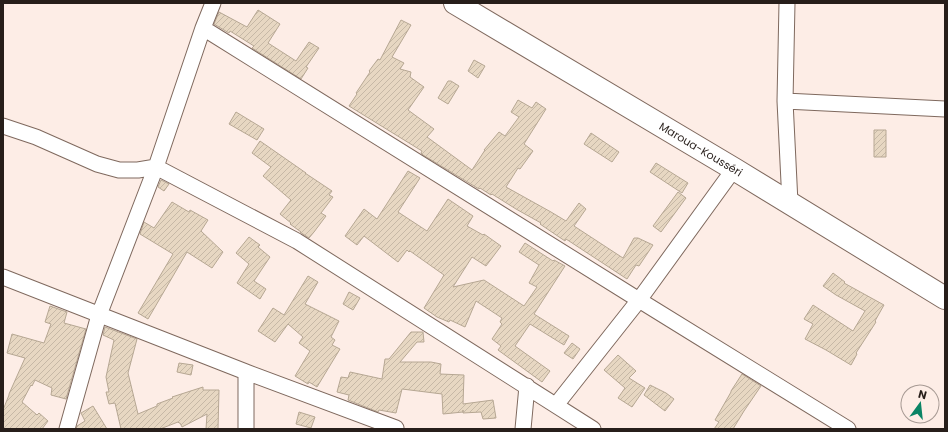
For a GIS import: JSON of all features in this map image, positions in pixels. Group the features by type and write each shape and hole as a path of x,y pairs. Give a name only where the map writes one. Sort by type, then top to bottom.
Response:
{"highway":[{"name":"Maroua-Kousséri","path":"455,3 734,169 945,298"}],"street":[{"path":"67,429 99,315 156,167 203,28 213,3"},
{"path":"787,3 785,101 790,204"},
{"path":"203,28 848,429"},
{"path":"785,101 945,109"},
{"path":"3,126 36,136 97,164 119,170 138,170 156,167 297,241 593,429"},
{"path":"556,405 639,300 734,169"},
{"path":"3,277 246,372 396,428"},
{"path":"246,372 246,429"},
{"path":"523,429 527,386"}],"building":[{"path":"258,10 280,24 268,43 296,61 309,42 319,48 306,67 308,68 301,79 252,48 254,46 230,31 229,33 214,24 219,12 247,27"},
{"path":"401,20 411,25 392,57 404,63 400,69 411,72 410,77 424,87 408,110 434,129 427,137 472,170 484,150 499,132 505,136 519,117 511,112 518,100 532,108 536,102 546,109 524,144 533,151 520,169 518,168 506,187 566,221 579,203 586,209 574,226 623,258 634,238 638,238 653,245 639,266 636,265 627,279 566,239 565,241 540,224 541,223 492,194 491,195 480,188 479,189 423,155 421,153 422,151 349,106 370,72 369,71 378,59 380,60"},
{"path":"474,60 485,66 478,78 468,71"},
{"path":"448,81 451,81 459,86 448,104 438,98"},
{"path":"236,112 264,129 257,140 229,124"},
{"path":"874,130 886,130 886,157 874,157"},
{"path":"591,133 619,152 612,162 584,144"},
{"path":"260,141 332,191 329,195 333,197 321,213 326,216 309,238 290,224 291,223 280,214 291,200 263,176 271,167 252,153"},
{"path":"656,163 688,183 682,193 650,172"},
{"path":"408,171 420,178 398,212 427,231 448,199 473,216 467,226 483,235 484,234 501,246 486,266 472,257 453,287 484,280 524,306 537,287 529,283 539,265 519,252 525,243 553,261 554,260 565,266 534,314 569,336 564,345 530,324 515,346 550,371 542,382 498,350 501,346 492,339 502,324 500,322 502,318 476,301 465,327 450,320 449,322 437,317 424,308 444,275 410,251 409,252 407,250 398,262 364,236 357,245 345,236 364,209 377,219"},
{"path":"161,180 169,184 164,191 158,187"},
{"path":"678,192 686,198 661,232 653,226"},
{"path":"172,202 189,212 190,210 208,220 201,231 223,252 212,268 187,252 148,319 138,313 173,254 140,234 144,222 154,228"},
{"path":"249,237 260,245 258,247 270,257 254,281 266,289 260,299 237,283 249,264 236,253"},
{"path":"833,273 845,282 844,283 884,305 875,321 876,322 856,353 857,354 851,365 805,339 813,324 804,319 813,305 853,331 865,311 823,286"},
{"path":"308,276 318,282 305,304 339,321 331,337 335,340 332,345 340,349 317,387 309,382 308,384 295,376 310,351 299,343 303,337 288,324 275,342 258,331 273,308 284,315"},
{"path":"349,292 360,298 353,310 343,304"},
{"path":"50,306 67,312 64,323 86,329 66,399 51,395 52,388 35,380 22,402 37,415 39,413 48,421 42,429 3,429 3,410 25,358 7,353 12,334 44,343 51,324 45,322"},
{"path":"105,327 137,339 128,373 138,414 173,398 172,397 203,387 203,390 219,390 218,429 206,429 207,414 182,427 178,422 160,429 121,429 115,403 109,404 106,392 109,392 106,377 114,340 103,335"},
{"path":"411,332 423,332 424,342 417,342 400,362 431,362 441,364 440,374 464,375 463,404 493,400 496,418 483,419 481,412 443,414 442,394 402,389 396,413 379,410 378,412 348,400 349,395 337,392 341,377 348,378 350,372 382,379 385,359 389,359"},
{"path":"572,343 580,349 573,359 564,353"},
{"path":"618,355 636,371 629,378 645,388 632,407 618,398 625,388 604,370"},
{"path":"179,363 193,365 191,375 177,372"},
{"path":"742,374 761,386 733,429 714,429 719,422 715,420"},
{"path":"650,385 674,399 665,411 644,395"},
{"path":"93,406 107,429 76,429 77,426 85,421 81,413"},
{"path":"299,412 315,417 311,428 296,424"}]}
